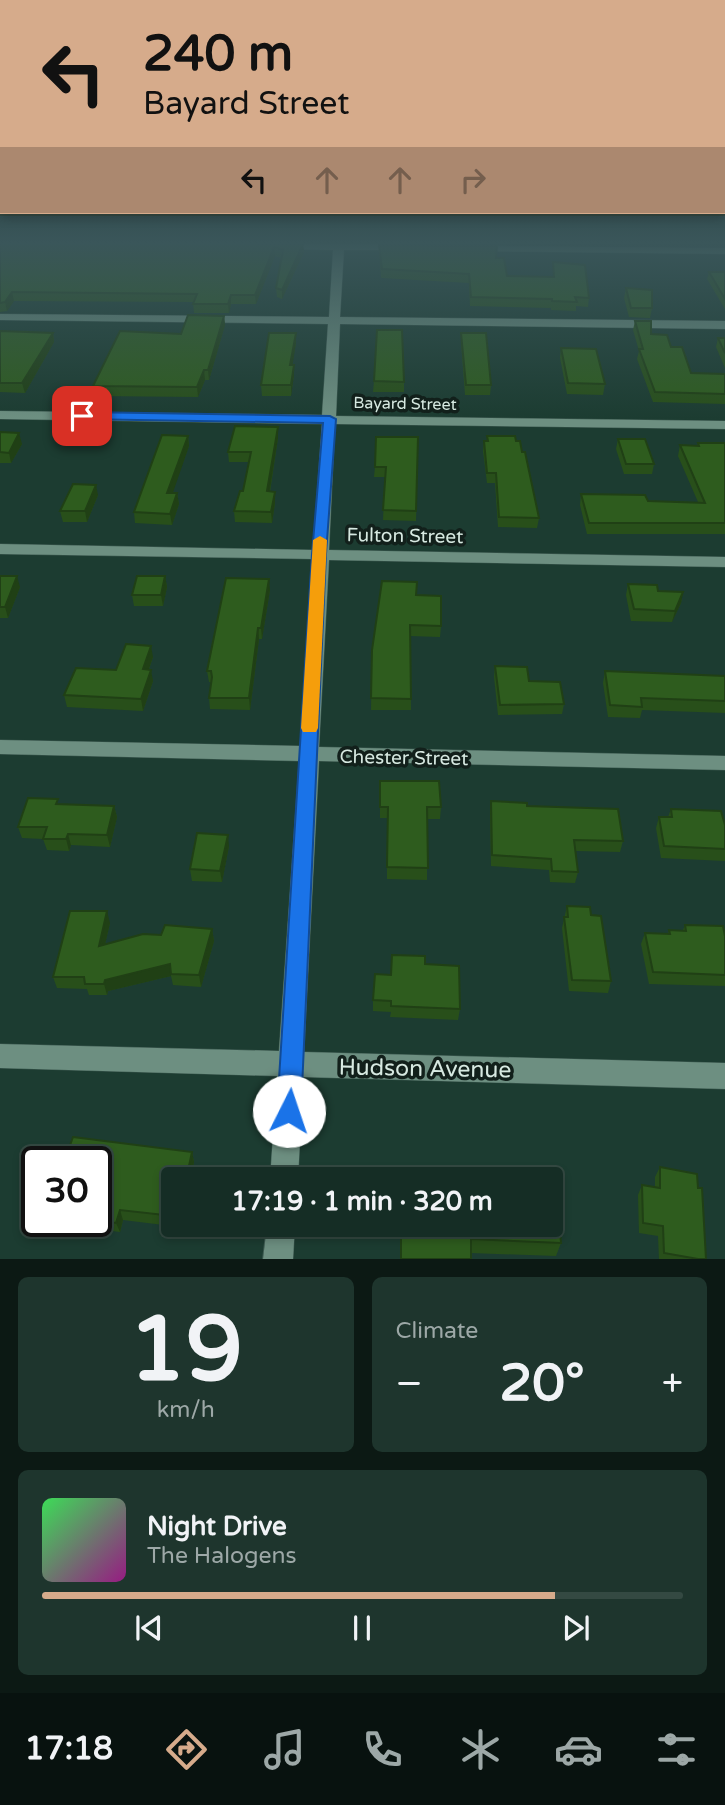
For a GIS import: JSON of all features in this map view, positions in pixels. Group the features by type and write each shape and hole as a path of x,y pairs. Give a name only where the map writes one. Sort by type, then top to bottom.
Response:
{"street":[{"path":"285,1167 293,1065 319,554 337,302"},
{"path":"0,317 725,325"},
{"name":"Bayard Street","path":"0,415 725,425"},
{"name":"Fulton Street","path":"0,550 725,562"},
{"name":"Chester Street","path":"0,747 725,763"},
{"name":"Hudson Avenue","path":"0,1056 725,1076"},
{"path":"278,1259 280,1237"}],"building":[{"path":"194,302 229,302 228,304 193,304"},
{"path":"629,302 652,302 652,308 631,308"},
{"path":"188,315 224,316 208,370 204,370 197,387 93,386 120,331 181,334"},
{"path":"635,321 651,321 651,334 667,335 671,347 682,347 691,373 725,374 725,394 655,392 639,349 643,349"},
{"path":"377,330 402,330 404,382 374,381"},
{"path":"0,331 53,333 22,383 0,383"},
{"path":"269,333 296,333 290,365 294,365 291,385 261,385"},
{"path":"461,333 486,333 491,385 466,385"},
{"path":"718,338 725,338 725,353"},
{"path":"561,348 596,349 605,384 568,383"},
{"path":"235,426 278,427 267,491 275,492 271,512 234,511 240,491 243,491 251,452 228,452"},
{"path":"0,432 19,433 9,453 0,452"},
{"path":"162,435 188,436 167,493 177,493 170,514 134,512"},
{"path":"487,436 515,436 516,441 520,441 522,452 525,452 539,518 499,517 496,473 487,473 484,441 488,441"},
{"path":"376,437 418,437 416,511 383,510 386,467 375,467"},
{"path":"618,439 645,439 654,464 626,464"},
{"path":"698,443 725,443 725,523 589,523 581,494 645,495 648,501 705,503 680,445 699,446"},
{"path":"73,484 96,485 85,511 60,511"},
{"path":"0,576 17,576 5,607 0,607"},
{"path":"137,576 165,576 161,595 132,595"},
{"path":"226,578 269,579 261,628 258,628 249,698 209,698 212,677 211,671 207,671"},
{"path":"382,581 417,582 416,595 441,596 441,626 410,625 411,699 371,698 372,650"},
{"path":"628,584 657,585 658,591 683,592 675,611 634,609"},
{"path":"126,644 151,646 143,669 151,670 141,699 64,695 76,668 116,670"},
{"path":"495,666 527,667 529,681 560,682 564,704 500,705"},
{"path":"605,671 725,676 725,701 641,698 642,707 610,705"},
{"path":"380,781 439,781 441,807 427,807 428,868 387,867 388,807 380,807"},
{"path":"28,798 58,799 56,804 114,806 107,835 68,834 66,839 43,839 47,827 18,827"},
{"path":"491,801 527,803 527,806 618,809 623,841 574,840 578,872 552,871 551,859 492,855"},
{"path":"671,809 721,811 725,825 725,849 664,846 659,817 672,817"},
{"path":"197,833 228,835 220,871 190,869"},
{"path":"567,906 590,907 591,915 601,916 611,981 572,980 564,917 568,917"},
{"path":"70,911 107,911 99,946 143,934 161,935 165,925 212,929 199,975 171,974 170,964 105,980 104,984 85,984 84,977 53,977"},
{"path":"685,925 723,926 725,975 653,972 645,933 670,934 669,930 686,931"},
{"path":"392,955 425,956 425,964 459,966 460,1009 391,1006 391,1001 373,1000 375,974 391,975"},
{"path":"73,1137 192,1152 189,1167 161,1167 161,1215 120,1210 116,1223 112,1222 112,1146 70,1146"},
{"path":"660,1167 697,1174 698,1188 702,1188 706,1259 664,1253 663,1226 643,1223 642,1185 660,1188"},
{"path":"401,1237 560,1237 561,1243 471,1239 471,1259 401,1259"}],"slow traffic":[{"path":"309,728 320,540"}],"route":[{"path":"82,416 330,419 319,554 289,1111"}]}
